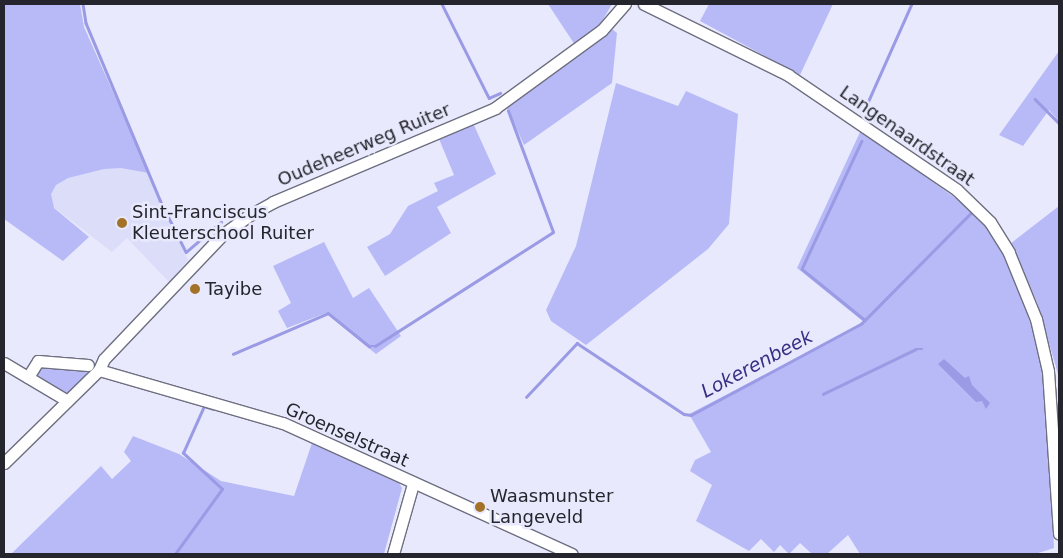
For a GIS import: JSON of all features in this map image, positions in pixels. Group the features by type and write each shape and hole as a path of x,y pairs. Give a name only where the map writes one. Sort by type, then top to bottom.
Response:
{"street":[{"name":"Oudeheerweg Ruiter","path":"4,463 222,235 248,216 273,202 495,108 596,36 625,4"},
{"name":"Langenaardstraat","path":"644,4 788,75 957,190 990,222 1009,253 1036,319 1048,371 1059,534"},
{"name":"Groenselstraat","path":"28,377 38,361 94,367 283,423 413,484 572,554"},
{"path":"4,363 66,400"},
{"path":"393,554 413,484"}],"shaded area":[{"path":"4,4 80,4 84,27 149,173 121,168 104,169 68,178 56,185 51,194 54,208 89,237 63,261 4,219"},
{"path":"548,4 612,4 601,23 575,45"},
{"path":"709,4 833,4 800,75 700,21"},
{"path":"612,29 617,33 612,83 524,145 506,106"},
{"path":"1059,51 1059,121 1049,110 1023,146 999,135"},
{"path":"616,83 678,106 686,91 738,114 729,224 708,249 586,345 551,321 546,310 576,246"},
{"path":"473,123 496,174 437,207 451,233 385,276 367,247 390,234 408,206 438,191 434,183 454,175 439,139"},
{"path":"861,130 976,213 1004,253 1034,332 1044,371 1054,548 1035,554 860,554 848,535 827,554 812,554 800,543 789,554 780,545 774,552 761,539 749,551 696,521 712,485 690,471 695,460 711,452 689,414 865,323 797,268"},
{"name":"Sint-Franciscus Kleuterschool Ruiter","path":"134,139 188,260 170,283 127,238 112,252 29,188"},
{"path":"1059,206 1059,396 1058,374 1037,302 1010,244"},
{"path":"324,242 353,298 369,288 401,336 376,354 326,313 287,328 278,311 291,303 273,266"},
{"path":"944,359 965,378 969,376 972,385 990,403 986,409 982,401 976,402 938,364"},
{"path":"38,366 92,370 71,391 65,394 35,375"},
{"path":"133,436 179,454 221,481 294,496 312,443 399,483 402,488 384,554 11,554 101,466 112,479 131,461 124,452"}],"waterway":[{"path":"83,4 86,23 160,200 186,252 221,222"},
{"path":"442,4 489,98 500,93"},
{"name":"Lokerenbeek","path":"912,4 864,112 964,180"},
{"path":"1035,99 1059,123"},
{"path":"233,354 328,313 369,346 375,346 553,232 508,111"},
{"path":"862,141 802,269 865,320"},
{"name":"Lokerenbeek","path":"526,397 577,343 684,414 691,415 861,324 974,210"},
{"path":"823,394 916,349 922,349"},
{"path":"175,554 222,489 183,453 204,406 213,409"}],"place":[{"name":"Sint-Franciscus Kleuterschool Ruiter","path":"122,223"},
{"name":"Tayibe","path":"195,289"},
{"name":"Waasmunster Langeveld","path":"480,507"}]}
